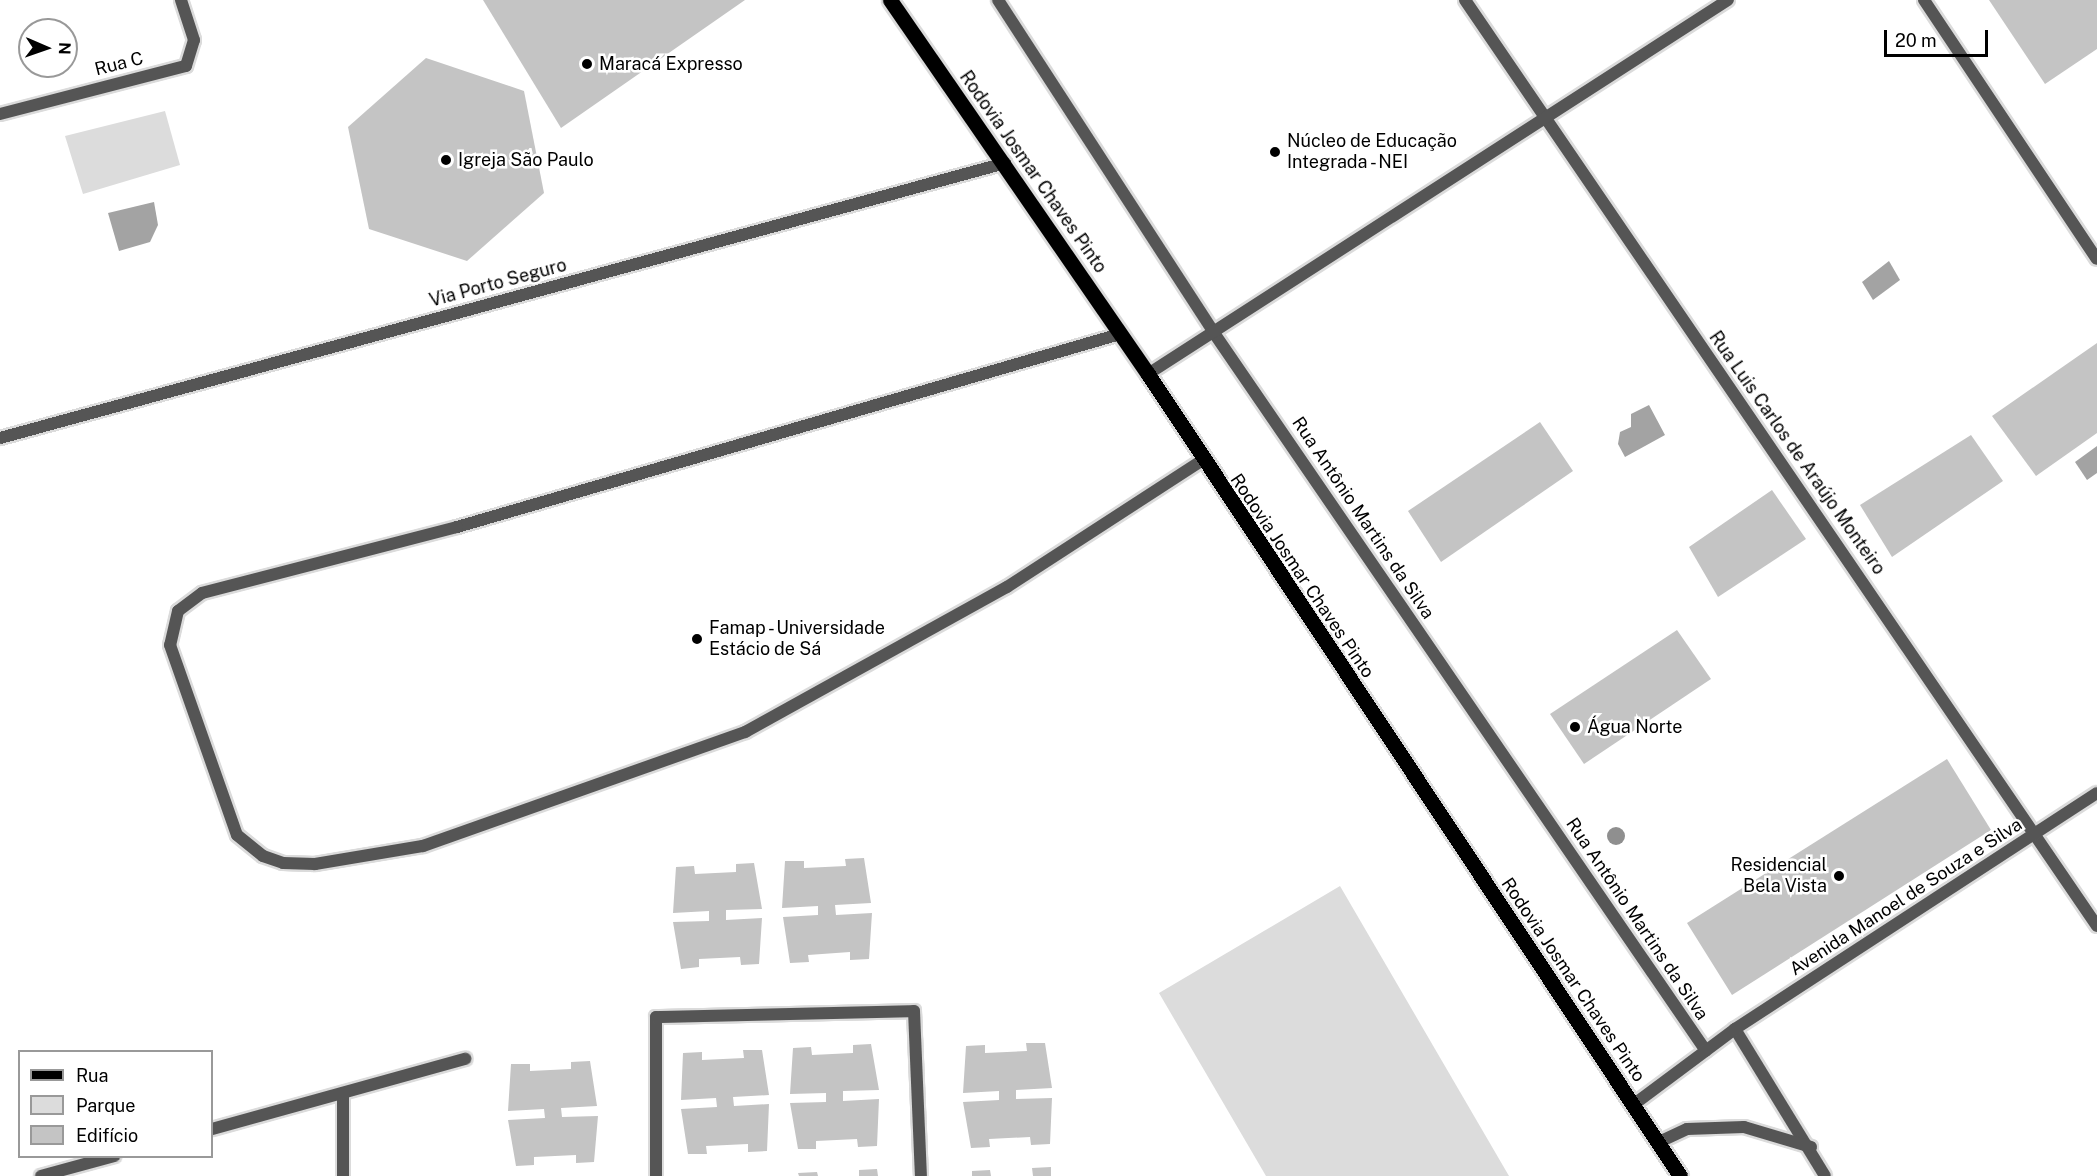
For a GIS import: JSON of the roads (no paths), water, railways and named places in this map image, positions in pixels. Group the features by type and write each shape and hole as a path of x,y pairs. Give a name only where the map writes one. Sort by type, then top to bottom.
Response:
{"main road":[{"name":"Rodovia Josmar Chaves Pinto","path":"890,0 1148,374 1201,461 1680,1176"}],"street":[{"name":"Rua C","path":"0,114 186,66 194,40 181,0"},
{"name":"Rua Antônio Martins da Silva","path":"998,0 1214,333 1706,1051"},
{"name":"Rua Luis Carlos de Araújo Monteiro","path":"1466,0 1545,120 2038,833 2097,926"},
{"path":"1148,374 1728,0"},
{"path":"1924,0 2097,259"},
{"name":"Via Porto Seguro","path":"0,438 1005,164"},
{"path":"1120,334 457,527 202,593 178,611 170,645 237,835 263,856 283,863 315,864 423,846 745,732 1017,581 1201,461"},
{"name":"Avenida Manoel de Souza e Silva","path":"1633,1105 1735,1029 2097,793"},
{"path":"656,1176 656,1017 914,1011 921,1176"},
{"path":"1735,1029 1811,1147 1825,1176"},
{"path":"213,1130 465,1059"},
{"path":"343,1093 343,1176"},
{"path":"1657,1143 1688,1129 1743,1127 1811,1147"},
{"path":"41,1176 56,1174 108,1158"}],"place":[{"name":"Maracá Expresso","path":"587,64"},
{"name":"Núcleo de Educação Integrada - NEI","path":"1275,152"},
{"name":"Igreja São Paulo","path":"446,160"},
{"name":"Famap - Universidade Estácio de Sá","path":"697,639"},
{"name":"Água Norte","path":"1575,727"},
{"name":"Residencial Bela Vista","path":"1839,876"}]}
